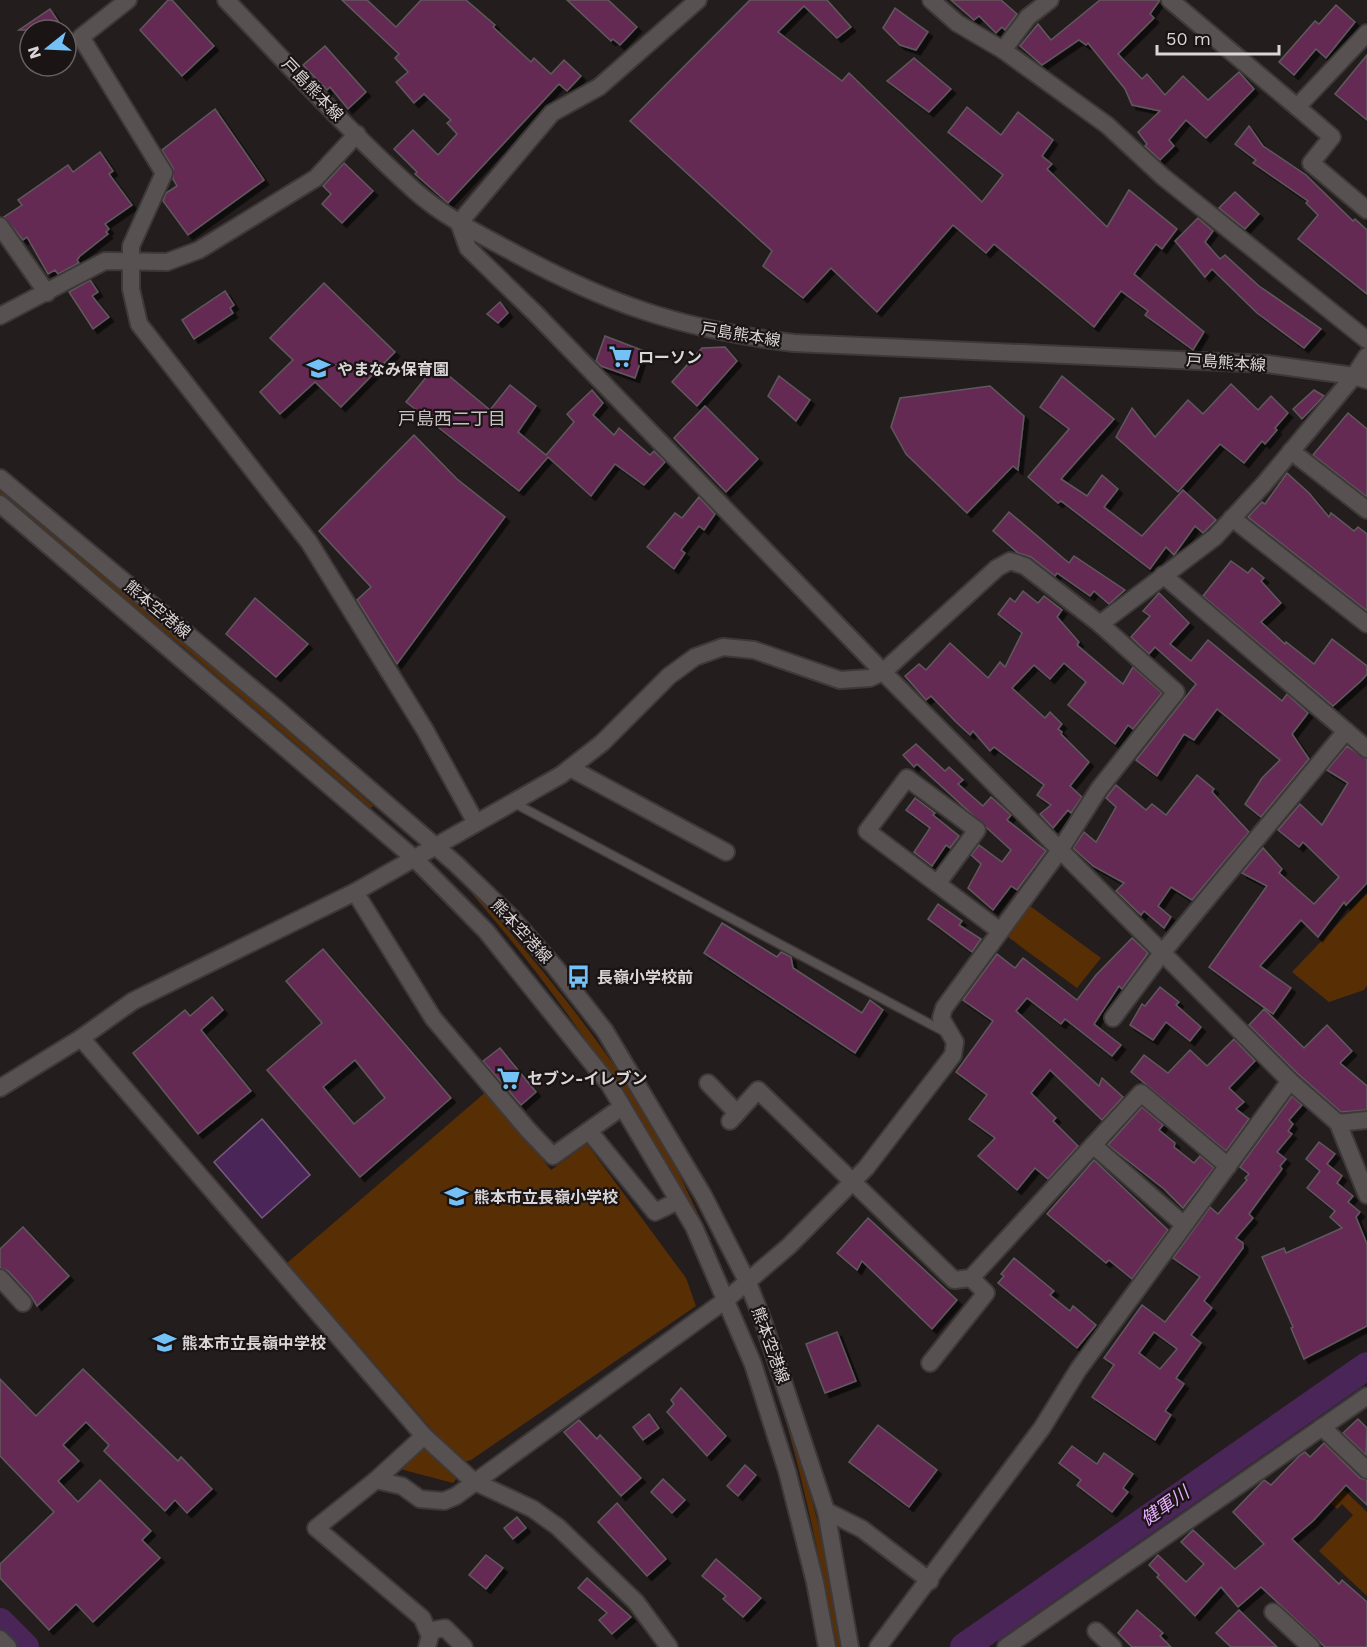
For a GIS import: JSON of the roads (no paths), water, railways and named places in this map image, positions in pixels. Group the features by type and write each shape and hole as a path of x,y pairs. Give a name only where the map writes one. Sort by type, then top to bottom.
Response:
{"street":[{"path":"128,0 81,38 164,173 131,246 131,288 139,324 309,542 425,730 476,823"},
{"name":"戸島熊本線","path":"226,0 416,192 459,223 566,281 621,305 667,320 730,335 844,347 1267,364 1360,378"},
{"path":"698,0 599,87 552,113 459,223 468,248 544,322 883,672 1290,1082 1338,1123 1367,1195"},
{"path":"931,0 957,23 1003,50 1107,125 1162,176 1367,340"},
{"path":"1003,50 1028,17 1050,0"},
{"path":"1170,0 1332,137 1311,163 1367,210"},
{"path":"1298,107 1367,33"},
{"path":"0,316 105,261 167,262 199,250 316,178 357,134"},
{"path":"0,226 47,293"},
{"path":"1100,624 1215,537 1360,378 1367,356"},
{"path":"1291,451 1367,510"},
{"name":"熊本空港線","path":"0,478 277,709 436,846 511,917 555,967 605,1031 682,1157 748,1283 795,1411 826,1511 850,1647"},
{"name":"熊本空港線","path":"0,504 415,859 486,931 609,1084 694,1227 727,1299 753,1364 787,1471 815,1582 827,1647"},
{"path":"1232,518 1367,624"},
{"path":"0,1088 81,1038 133,1001 355,892 570,768 602,743 669,676 695,657 723,647 754,650 840,680 870,678 883,672 997,568 1010,561 1025,566 1100,624 1176,692 1099,789 1060,850 944,1008 941,1018 955,1042 953,1055 852,1183 789,1246 727,1299 473,1481 456,1496 444,1501 420,1499 402,1486 376,1480"},
{"path":"1164,574 1346,731 1365,744"},
{"path":"1113,1018 1162,953 1346,731"},
{"path":"570,768 726,852"},
{"path":"937,884 977,831 908,778 867,831 937,884 1000,931"},
{"path":"355,892 433,1018 553,1156 622,1107"},
{"path":"81,1038 424,1436 473,1481 533,1509 558,1527 636,1602 669,1647"},
{"path":"878,1647 930,1581 1042,1428 1078,1370 1183,1224 1290,1082"},
{"path":"708,1083 733,1117 758,1090 954,1280 971,1278 1141,1092 1228,1166"},
{"path":"1338,1123 1367,1120"},
{"path":"589,1131 655,1212 678,1201"},
{"path":"1093,1145 1183,1224"},
{"path":"0,1278 23,1303"},
{"path":"930,1363 986,1293 971,1278"},
{"path":"1006,1647 1367,1396"},
{"path":"1322,1427 1367,1470"},
{"path":"424,1436 376,1480 316,1528 422,1618 428,1639 445,1628 464,1647"},
{"path":"826,1511 862,1529 930,1581"},
{"path":"1273,1612 1311,1647"},
{"path":"1096,1631 1113,1647"},
{"path":"0,1639 8,1647"}],"lane":[{"path":"513,802 951,1035"}],"waterway":[{"name":"健軍川","path":"964,1647 1367,1366"},
{"name":"健軍川","path":"0,1622 25,1647"}],"place":[{"name":"ローソン","path":"620,357"},
{"name":"やまなみ保育園","path":"319,369"},
{"name":"長嶺小学校前","path":"579,977"},
{"name":"セブン-イレブン","path":"509,1078"},
{"name":"熊本市立長嶺小学校","path":"456,1197"},
{"name":"熊本市立長嶺中学校","path":"164,1343"}],"district":[{"name":"戸島西二丁目","path":"452,419"}]}
